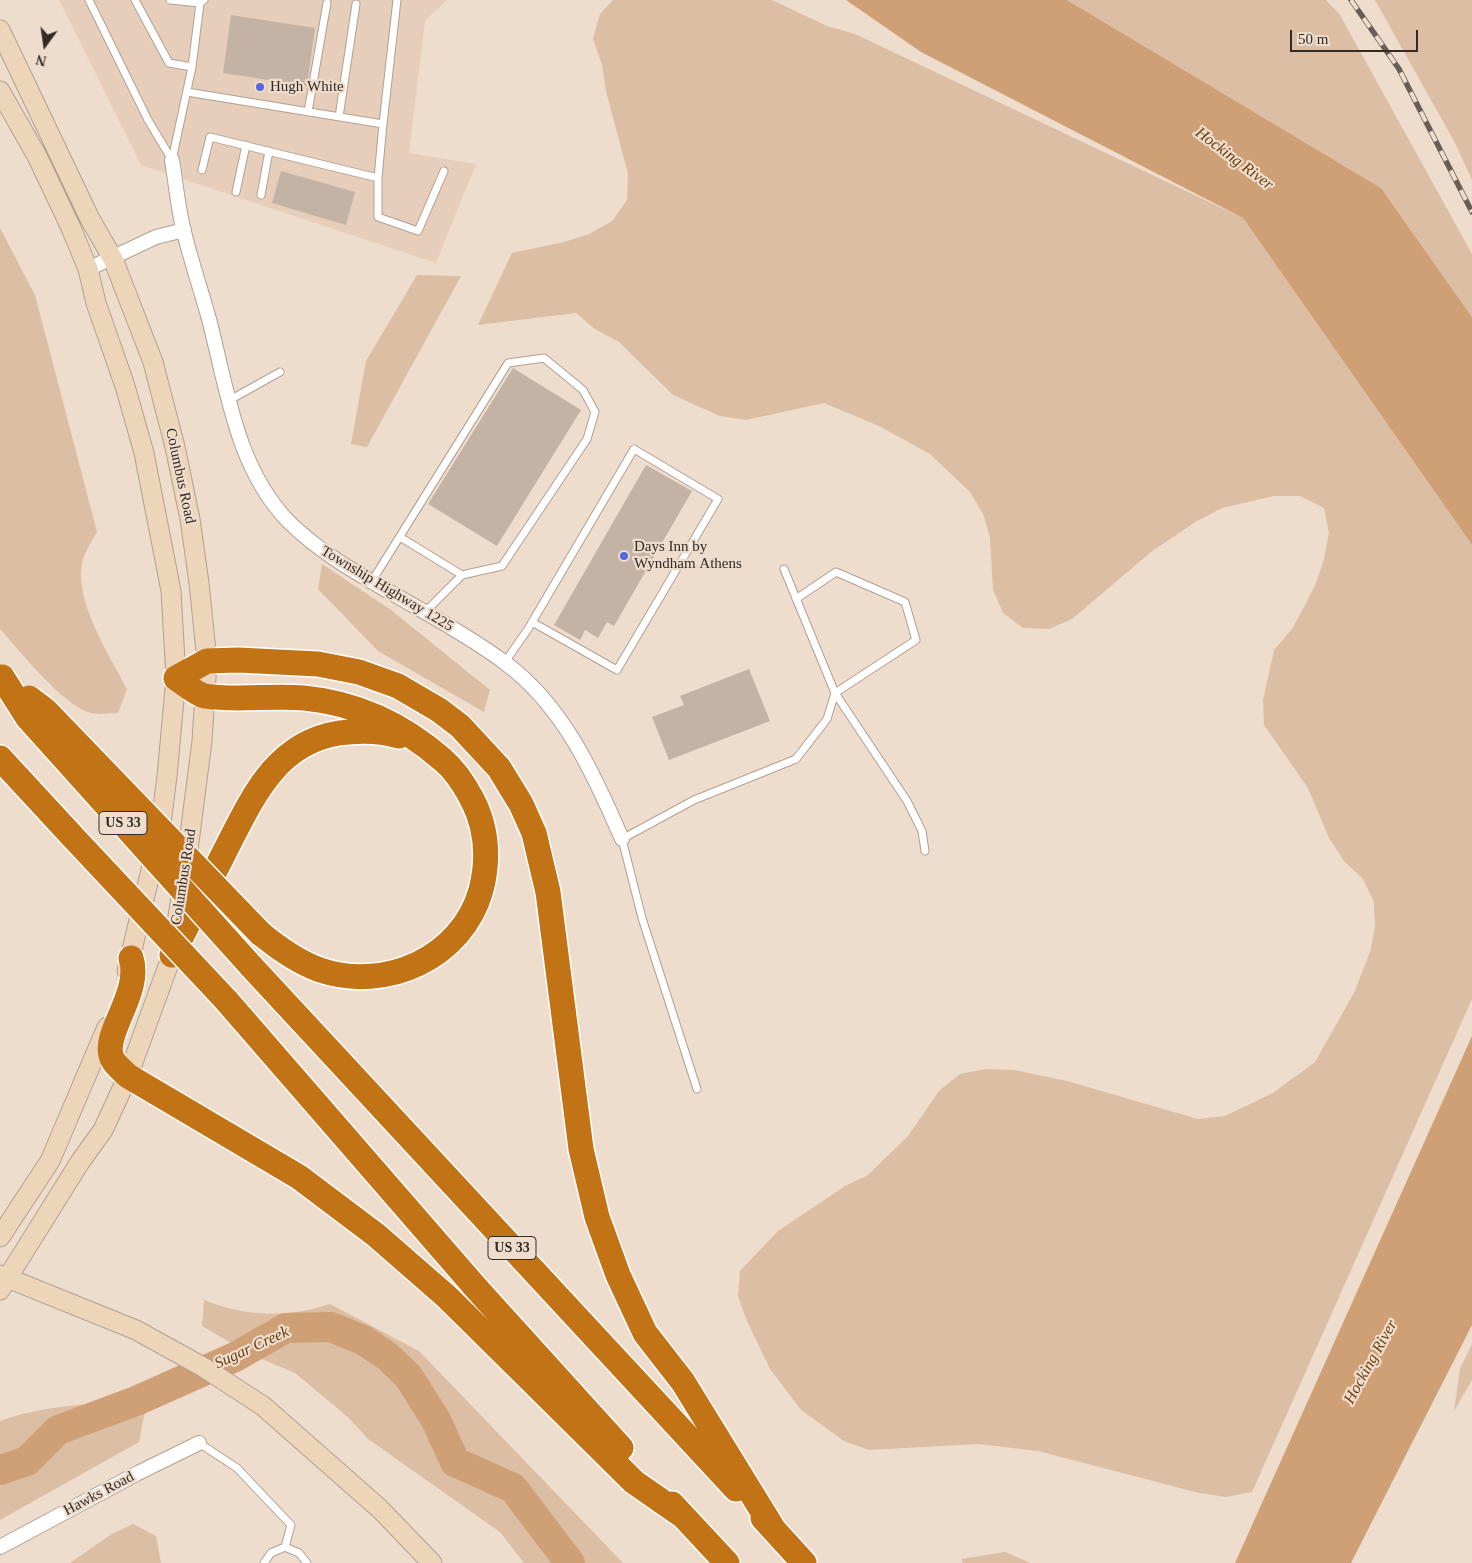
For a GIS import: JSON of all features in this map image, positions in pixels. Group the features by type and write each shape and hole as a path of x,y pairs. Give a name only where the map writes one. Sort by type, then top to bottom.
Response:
{"highway":[{"path":"1,676 44,710 260,933 301,962 321,970 356,976 395,973 431,958 457,936 472,912 478,898 485,866 485,839 482,822 466,787 445,761 426,746 390,723 344,705 302,698 204,696 176,678 207,661 238,660 310,663 340,667 378,678 417,696 460,726 499,768 510,785 534,833 548,892 581,1149 597,1217 613,1261 645,1333 683,1382 774,1530"},
{"name":"US 33","path":"1,676 28,718 250,965 804,1563"},
{"path":"172,955 248,804 267,778 295,749 319,736 354,731 377,731 426,746"},
{"name":"US 33","path":"0,758 226,1000 477,1289 727,1563"},
{"path":"131,958 134,969 127,1000 110,1048 113,1061 128,1076 299,1178 376,1235 447,1297 634,1482 683,1516"}],"main road":[{"name":"Columbus Road","path":"0,30 90,219 113,259 153,362 175,447 192,528 207,661 202,741 195,803 172,955 128,1076 103,1130 80,1162 3,1281"},
{"name":"Columbus Road","path":"0,91 36,156 71,228 88,269 96,303 125,386 144,453 171,591 176,678 160,832 131,958 106,1030 59,1142 50,1161 0,1237"},
{"path":"3,1281 136,1330 203,1367 263,1406 380,1509 432,1563"}],"street":[{"name":"Township Highway 1225","path":"172,160 184,230 209,319 228,401 240,439 257,478 287,520 325,554 425,612 505,662 554,712 579,748 598,784 622,839"},
{"path":"88,269 113,259 156,237 184,230"},
{"name":"Hawks Road","path":"0,1547 138,1473 199,1443"}],"lane":[{"path":"89,0 148,120 172,160"},
{"path":"135,0 168,63 192,67"},
{"path":"170,0 202,1 192,67 172,160"},
{"path":"397,0 378,178 378,217 418,231 444,171"},
{"path":"308,112 327,3"},
{"path":"339,117 356,4"},
{"path":"187,92 383,124"},
{"path":"202,170 210,136 378,178"},
{"path":"236,192 246,145"},
{"path":"261,195 269,151"},
{"path":"372,581 508,363 544,358 583,390 595,412 587,439 502,566 462,575 425,612"},
{"path":"228,401 280,372"},
{"path":"505,662 532,622 634,449 718,499 617,670 532,622"},
{"path":"400,537 462,575"},
{"path":"784,569 835,693 907,802 922,831 926,851"},
{"path":"697,1089 642,918 622,839 694,800 796,759 827,719 835,693 916,640 904,602 836,572 796,599"},
{"path":"199,1443 237,1468 291,1525 285,1547"},
{"path":"264,1563 271,1553 285,1547 299,1552 307,1563"}],"shaded area":[{"name":"Hugh White","path":"59,0 447,0 425,21 409,153 476,164 436,263 141,165"},
{"path":"613,0 772,0 827,26 855,34 1243,218 1472,545 1472,999 1252,1492 1226,1497 1199,1493 1038,1451 978,1444 869,1450 844,1441 801,1410 770,1369 747,1321 738,1296 740,1271 778,1231 845,1186 868,1175 908,1136 939,1091 960,1074 986,1069 1014,1070 1067,1081 1198,1119 1225,1116 1273,1093 1315,1062 1354,993 1370,952 1375,927 1374,902 1363,879 1344,861 1329,838 1308,788 1264,725 1263,700 1274,650 1292,629 1316,583 1324,559 1329,533 1324,508 1300,496 1274,496 1222,508 1197,521 1151,552 1072,619 1049,629 1023,628 1003,613 993,590 990,538 983,514 970,492 930,454 879,426 824,403 746,420 720,416 673,395 619,342 595,329 576,313 478,325 512,253 564,242 589,234 612,221 627,200 628,174 606,91 602,64 593,39 600,14"},
{"path":"1067,0 1326,0 1340,15 1472,254 1472,317 1381,188"},
{"path":"1375,0 1472,0 1472,180 1455,143"},
{"path":"0,228 35,295 97,532 84,556 81,571 82,588 87,606 102,642 127,689 118,713 91,713 67,700 42,676 0,629"},
{"path":"417,275 461,276 367,447 351,444 366,361"},
{"path":"322,564 391,610 490,690 484,712 378,651 318,589"},
{"path":"204,1300 235,1310 267,1314 298,1312 330,1304 419,1351 623,1563 524,1563 500,1532 368,1439 349,1418 295,1373 250,1354 202,1326"},
{"path":"1472,1344 1472,1380 1454,1411 1460,1369"},
{"path":"120,1401 145,1411 139,1442 0,1520 0,1421 14,1416 74,1405"},
{"path":"133,1524 156,1536 161,1563 70,1563 110,1535"},
{"path":"1005,1552 1031,1563 963,1563 961,1559"}],"water":[{"name":"Hocking River","path":"846,0 1067,0 1381,188 1472,317 1472,545 1243,218 921,52"},
{"name":"Hocking River","path":"1472,1036 1472,1325 1351,1563 1235,1563"}],"building":[{"path":"231,15 315,28 307,86 223,73"},
{"path":"281,171 355,192 346,225 272,203"},
{"path":"513,368 581,410 497,546 428,504"},
{"name":"Days Inn by Wyndham Athens","path":"646,465 692,491 614,626 607,622 598,638 585,630 580,640 554,625"},
{"path":"749,669 770,721 669,760 652,717 684,705 680,696"}],"waterway":[{"name":"Sugar Creek","path":"0,1470 27,1461 58,1430 136,1401 235,1357 286,1328 331,1327 363,1340 387,1356 408,1376 436,1420 455,1462 513,1488 570,1563"}],"railway":[{"path":"1351,0 1399,69 1472,212"}],"place":[{"name":"Hugh White","path":"260,87"},
{"name":"Days Inn by Wyndham Athens","path":"624,556"}]}
